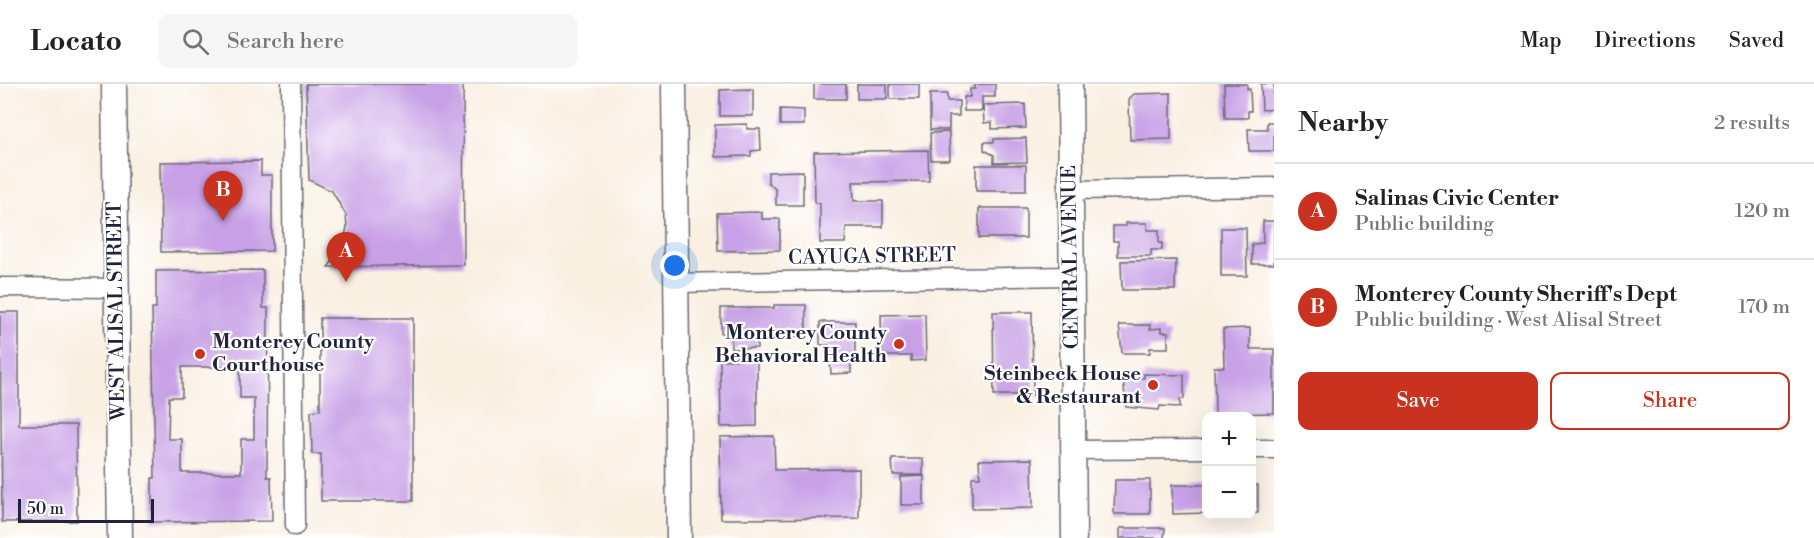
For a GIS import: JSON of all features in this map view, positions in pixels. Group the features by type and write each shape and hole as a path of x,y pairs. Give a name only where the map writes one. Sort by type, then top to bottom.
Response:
{"street":[{"name":"WEST ALISAL STREET","path":"114,84 120,538"},
{"path":"291,84 295,526"},
{"path":"674,84 679,538"},
{"name":"CENTRAL AVENUE","path":"1070,84 1074,538"},
{"path":"1071,190 1274,187"},
{"name":"CAYUGA STREET","path":"675,283 1071,276"},
{"path":"0,287 117,288"},
{"path":"1073,450 1202,449"},
{"path":"1256,449 1274,449"}],"building":[{"path":"306,84 463,84 464,265 328,267 342,250 347,227 346,215 332,191 309,180"},
{"path":"814,84 846,84 846,99 814,99"},
{"path":"857,84 887,84 887,99 857,99"},
{"path":"890,84 919,84 919,99 890,99"},
{"path":"975,84 995,84 995,97 982,97 982,111 964,111 964,97 970,97 970,89 975,89"},
{"path":"1224,84 1247,84 1247,89 1250,89 1251,111 1248,111 1248,118 1225,118"},
{"path":"1261,84 1274,84 1274,109 1262,110"},
{"path":"753,89 753,116 720,116 720,90"},
{"path":"1171,93 1171,139 1130,140 1129,99 1134,94"},
{"path":"930,94 947,94 947,101 959,101 959,116 949,116 949,130 930,130"},
{"path":"1025,104 1026,128 992,129 992,122 984,123 983,105"},
{"path":"780,109 804,110 804,125 780,125"},
{"path":"1267,122 1274,122 1274,151 1249,151 1248,129 1267,129"},
{"path":"747,124 747,129 760,129 761,150 751,151 751,156 715,157 715,125"},
{"path":"949,132 950,160 931,160 930,133"},
{"path":"1026,138 1027,162 994,163 994,155 984,150 984,142 994,142 994,139"},
{"path":"928,150 929,181 853,182 854,201 883,201 883,227 846,227 845,243 820,243 820,203 815,203 814,152"},
{"path":"261,161 261,175 272,175 272,251 161,252 160,162"},
{"path":"976,165 1026,165 1026,191 976,191"},
{"path":"803,171 803,205 776,205 776,190 768,182 768,172"},
{"path":"979,208 1026,208 1026,238 979,238"},
{"path":"762,212 762,219 780,219 780,250 718,251 717,213"},
{"path":"1263,221 1274,221 1274,264 1252,264 1252,244 1263,243"},
{"path":"1126,223 1147,223 1147,230 1159,230 1159,243 1162,243 1162,250 1151,250 1151,256 1118,256 1118,241 1113,241 1113,226 1126,226"},
{"path":"1221,228 1246,228 1247,276 1221,276"},
{"path":"1176,260 1175,290 1122,290 1121,261"},
{"path":"263,270 263,308 268,308 267,477 271,477 272,521 152,522 152,478 155,478 152,308 156,308 156,271","holes":["182,367 240,367 240,398 254,398 254,439 241,439 241,473 182,473 182,439 168,439 169,397 182,397"]},
{"path":"774,305 806,305 806,337 757,337 757,348 731,349 731,333 721,333 721,308 774,308"},
{"path":"0,312 19,312 19,425 76,425 77,521 2,522"},
{"path":"993,312 1032,312 1033,395 994,395"},
{"path":"925,314 926,360 911,361 911,356 882,356 881,315"},
{"path":"320,318 413,318 413,501 321,501 321,454 312,454 311,411 320,410"},
{"path":"820,322 855,322 855,359 851,359 851,373 831,374 829,345 820,345"},
{"path":"1119,325 1150,325 1150,329 1162,328 1162,332 1168,332 1168,348 1150,348 1150,353 1122,353"},
{"path":"1250,328 1250,349 1274,349 1274,413 1215,412 1214,367 1224,367 1223,329"},
{"path":"757,359 757,426 721,427 720,360"},
{"name":"Steinbeck House & Restaurant","path":"1144,374 1184,375 1184,399 1180,399 1180,407 1160,406 1159,410 1126,407 1123,377 1144,378"},
{"path":"774,436 775,470 859,469 859,518 721,519 720,437"},
{"path":"892,459 923,459 923,475 893,475"},
{"path":"1032,459 1033,508 972,509 972,477 980,477 979,460"},
{"path":"924,476 924,505 901,505 901,477"},
{"path":"1115,480 1150,480 1150,514 1114,514"},
{"path":"1172,485 1202,485 1202,513 1173,514"},
{"path":"1256,485 1258,485 1258,513 1256,513"},
{"path":"1120,528 1165,528 1164,538 1120,538"}],"place":[{"name":"Monterey County Sheriff's Dept","path":"223,221"},
{"name":"Salinas Civic Center","path":"346,282"},
{"name":"Monterey County Behavioral Health","path":"899,344"},
{"name":"Monterey County Courthouse","path":"200,354"},
{"name":"Steinbeck House & Restaurant","path":"1153,385"}]}
